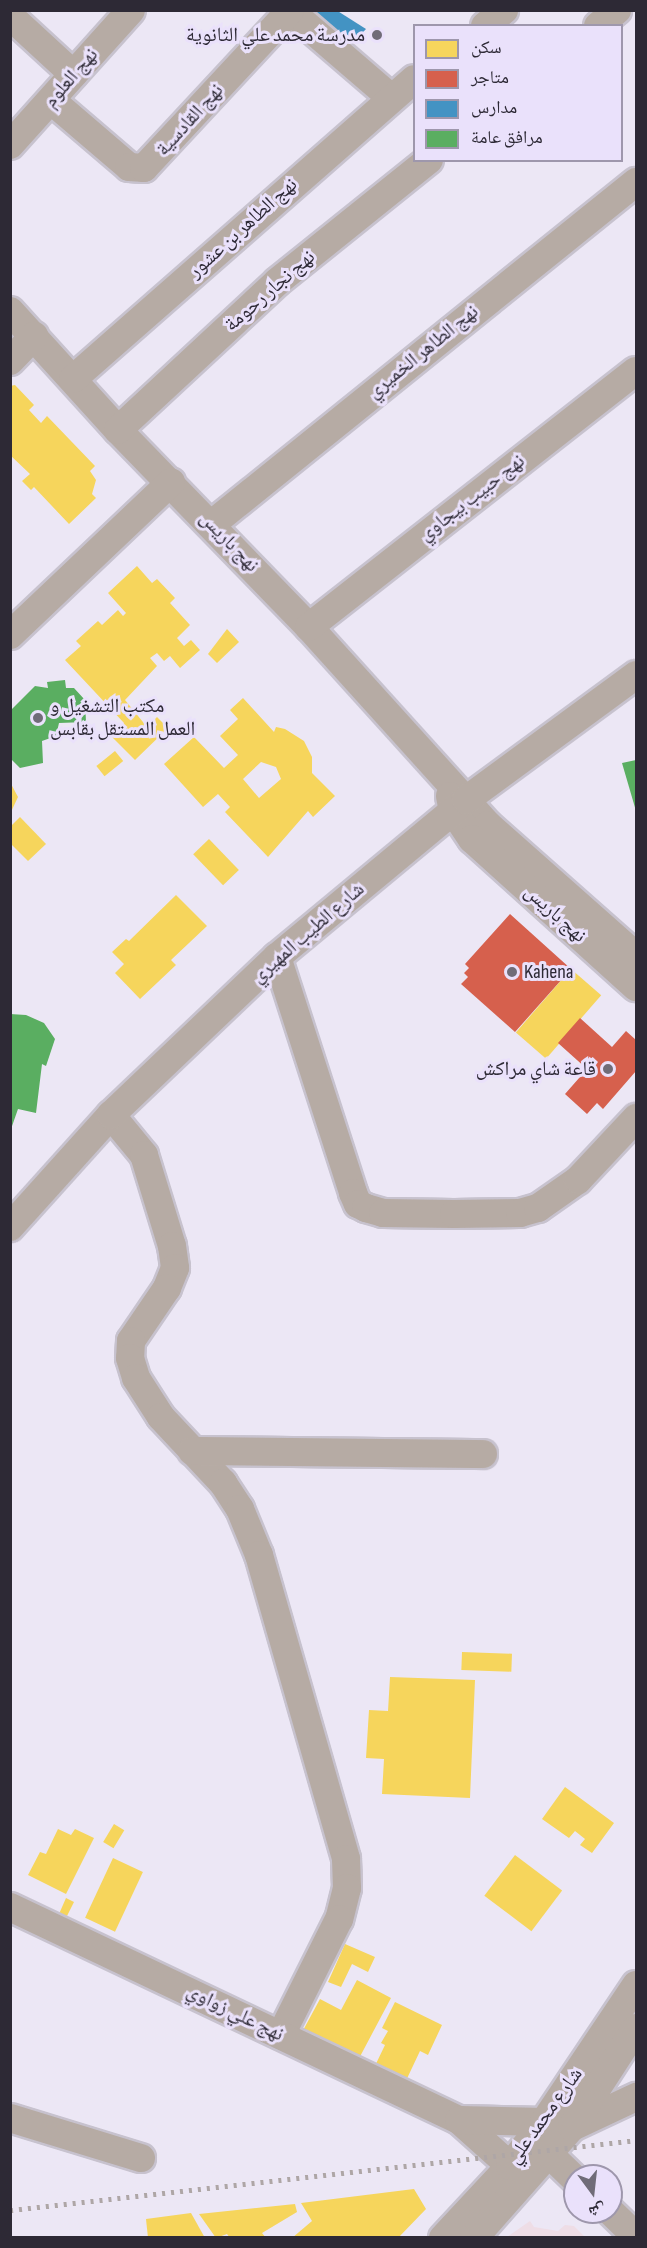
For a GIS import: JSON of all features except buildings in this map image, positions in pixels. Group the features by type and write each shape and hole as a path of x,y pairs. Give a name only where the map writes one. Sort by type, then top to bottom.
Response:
{"street":[{"name":"نهج العلوم","path":"10,145 52,101 73,74 131,10"},
{"path":"487,24 504,10"},
{"path":"600,24 617,10"},
{"path":"290,11 390,98"},
{"name":"نهج القادسية","path":"52,101 129,167 144,168 290,11"},
{"path":"10,16 73,74"},
{"name":"نهج الطاهر بن عشور","path":"73,379 413,80"},
{"name":"نهج نجار رحومة","path":"118,430 277,282 427,162"},
{"name":"نهج الطاهر الخميري","path":"212,524 636,182"},
{"name":"نهج باريس","path":"10,310 118,430 212,524 445,777 472,839 636,987"},
{"path":"10,361 34,336"},
{"name":"نهج حبيب بيجاوي","path":"309,627 636,371"},
{"path":"10,635 171,482"},
{"name":"شارع الطيب المهيري","path":"10,1227 111,1115 278,957 459,805 636,675"},
{"name":"نهج باريس","path":"459,805 488,825 636,956"},
{"path":"278,957 353,1193 358,1204 366,1208 383,1213 465,1214 520,1213 538,1208 578,1180 636,1118"},
{"path":"111,1115 144,1155 172,1246 174,1268 167,1288 131,1341 130,1358 145,1395 192,1451 223,1483 240,1509 259,1555 346,1859 347,1888 339,1919 281,2035"},
{"path":"192,1451 483,1454"},
{"name":"نهج علي زواوي","path":"10,1907 459,2120 510,2166"},
{"name":"شارع محمد علي","path":"443,2238 510,2166 544,2122 636,1986"},
{"name":"شارع محمد علي","path":"474,2238 572,2127 635,2032"},
{"path":"572,2127 636,2097"},
{"path":"10,2118 141,2158"},
{"name":"نهج علي زواوي","path":"459,2120 544,2122 572,2127"},
{"path":"549,2154 563,2167"},
{"path":"623,2224 636,2236"}],"shaded area":[{"path":"530,2221 534,2227 558,2231 565,2225 574,2226 585,2237 507,2237"}],"railway":[{"path":"10,2210 636,2140"}],"place":[{"name":"مدرسة محمد علي الثانوية","path":"377,35"},
{"name":"مكتب التشغيل و العمل المستقل بقابس","path":"38,718"},
{"name":"Kahena","path":"512,972"},
{"name":"قاعة شاي مراكش","path":"608,1069"}]}
